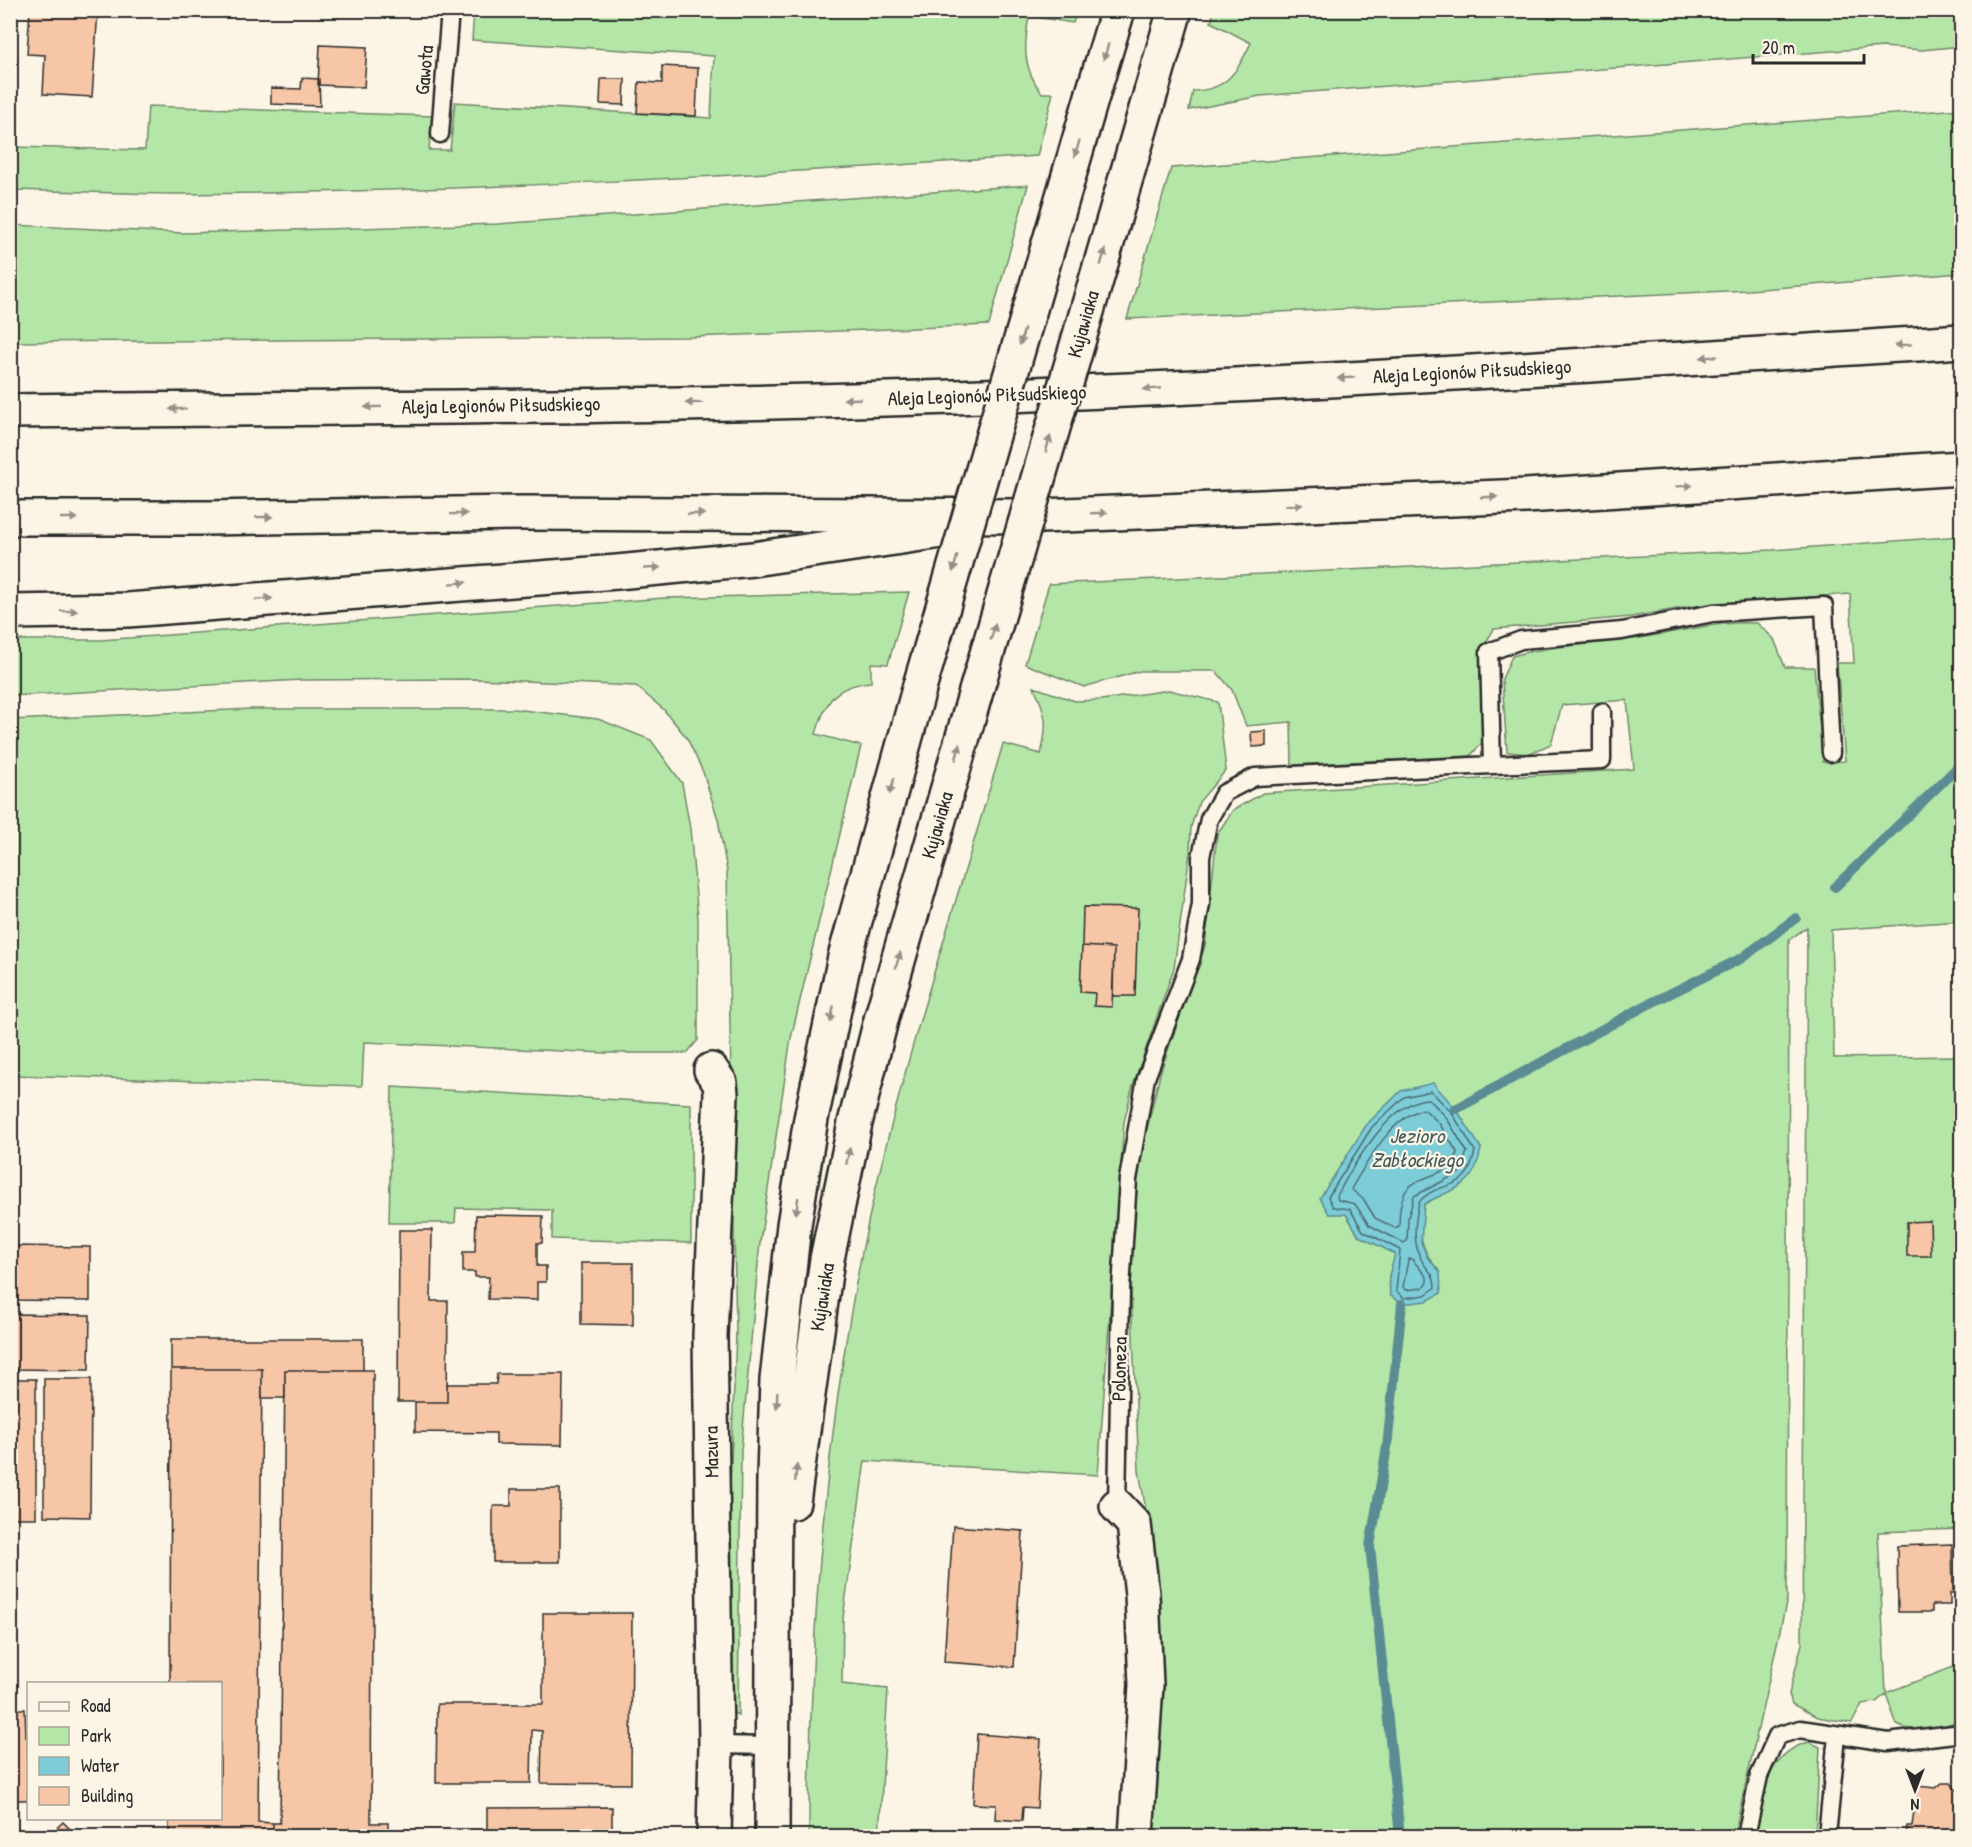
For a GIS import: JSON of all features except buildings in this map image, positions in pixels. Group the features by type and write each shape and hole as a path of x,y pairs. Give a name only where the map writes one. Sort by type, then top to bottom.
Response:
{"main road":[{"name":"Kujawiaka","path":"772,1836 773,1530 777,1380 799,1186 845,957 919,689 1118,10"},
{"name":"Kujawiaka","path":"774,1656 806,1395 844,1173 882,1016 1175,10"},
{"name":"Aleja Legionów Piłsudskiego","path":"10,411 752,402 1078,392 1519,369 1962,341"},
{"path":"10,518 207,518 524,513 1041,516 1526,496 1962,468"},
{"path":"10,612 128,610 617,572 753,559 1041,516"},
{"name":"Mazura","path":"711,1070 720,1083 721,1094 710,1335 716,1745 714,1836"},
{"name":"Poloneza","path":"1118,1506 1134,1524 1142,1594 1146,1685 1136,1836"}],"lane":[{"name":"Gawota","path":"440,134 450,10"},
{"path":"1492,765 1489,652 1521,640 1622,631 1713,613 1824,606 1831,753"},
{"name":"Poloneza","path":"1118,1506 1120,1289 1128,1179 1146,1078 1191,959 1201,904 1201,857 1209,819 1224,793 1255,777 1602,760 1602,712"},
{"path":"1746,1836 1759,1776 1777,1736 1800,1730 1888,1742 1962,1733"},
{"path":"1827,1836 1837,1736"},
{"path":"716,1745 773,1746"}],"green space":[{"path":"1961,10 1962,46 1922,50 1883,47 1260,96 1189,110 1193,91 1205,90 1223,83 1236,70 1251,43 1211,22 1214,11"},
{"path":"474,11 1077,11 1073,23 1029,16 1026,37 1028,66 1035,84 1042,93 1053,93 1037,156 716,176 395,190 138,194 11,190 11,147 145,150 148,106 432,116 429,150 450,150 455,102 711,118 714,56 472,40"},
{"path":"1961,109 1961,273 1749,290 1127,319 1171,168"},
{"path":"1028,185 989,325 693,337 11,342 11,225 183,233 498,224"},
{"path":"1961,536 1961,921 1831,930 1834,1058 1955,1056 1961,1529 1878,1532 1886,1693 1961,1664 1961,1720 1929,1729 1905,1728 1897,1725 1886,1694 1876,1702 1862,1704 1852,1723 1817,1717 1792,1704 1789,1694 1802,1644 1807,927 1789,940 1787,1599 1734,1836 1149,1836 1147,1516 1139,1471 1131,1292 1133,1206 1145,1137 1161,1070 1205,946 1217,834 1233,810 1263,793 1634,769 1627,700 1562,705 1551,744 1528,754 1507,752 1502,679 1512,656 1544,649 1623,640 1713,625 1757,623 1774,639 1785,667 1814,667 1823,762 1845,761 1837,663 1854,663 1850,594 1694,606 1631,617 1494,629 1480,652 1482,743 1470,756 1292,765 1291,722 1246,726 1232,690 1216,671 1140,671 1084,687 1025,664 1049,584 1773,550","holes":["1456,1109 1481,1149 1439,1196 1424,1204 1421,1224 1422,1240 1424,1248 1440,1272 1402,1304 1390,1295 1389,1276 1396,1254 1359,1236 1346,1214"]},
{"path":"909,592 888,664 871,663 871,682 848,687 833,697 824,712 816,734 861,746 791,1038 760,1242 741,1451 738,1715 729,1711 722,1697 736,1333 727,871 718,819 703,772 687,738 664,710 636,686 477,679 301,680 11,696 11,640 101,640 665,598"},
{"path":"1034,687 1075,701 1101,700 1169,690 1218,702 1226,770 1199,802 1191,827 1190,852 1174,968 1132,1089 1124,1122 1098,1475 865,1461 843,1618 842,1684 888,1689 879,1836 809,1836 812,1681 823,1526 841,1371 854,1294 869,1218 898,1099 1003,744 1041,754 1045,720 1042,705"},
{"path":"252,709 514,709 598,719 651,740 682,783 690,828 698,918 698,1040 687,1053 605,1053 364,1042 362,1086 11,1075 11,720"},
{"path":"392,1087 691,1104 691,1243 552,1239 552,1210 456,1208 455,1223 389,1223"},
{"path":"1809,1742 1820,1747 1815,1836 1756,1836 1764,1792 1774,1767 1794,1748"}],"water":[{"name":"Jezioro Zabłockiego","path":"1433,1083 1456,1109 1481,1148 1474,1172 1462,1185 1424,1204 1421,1242 1428,1258 1440,1272 1441,1293 1427,1301 1402,1304 1390,1295 1389,1276 1395,1254 1359,1236 1346,1214 1329,1214 1320,1198 1367,1124 1401,1091"}],"waterway":[{"path":"1835,887 1962,763"},
{"path":"1456,1109 1645,1006 1742,958 1796,918"},
{"path":"1400,1836 1370,1546 1387,1447 1402,1304"}]}
